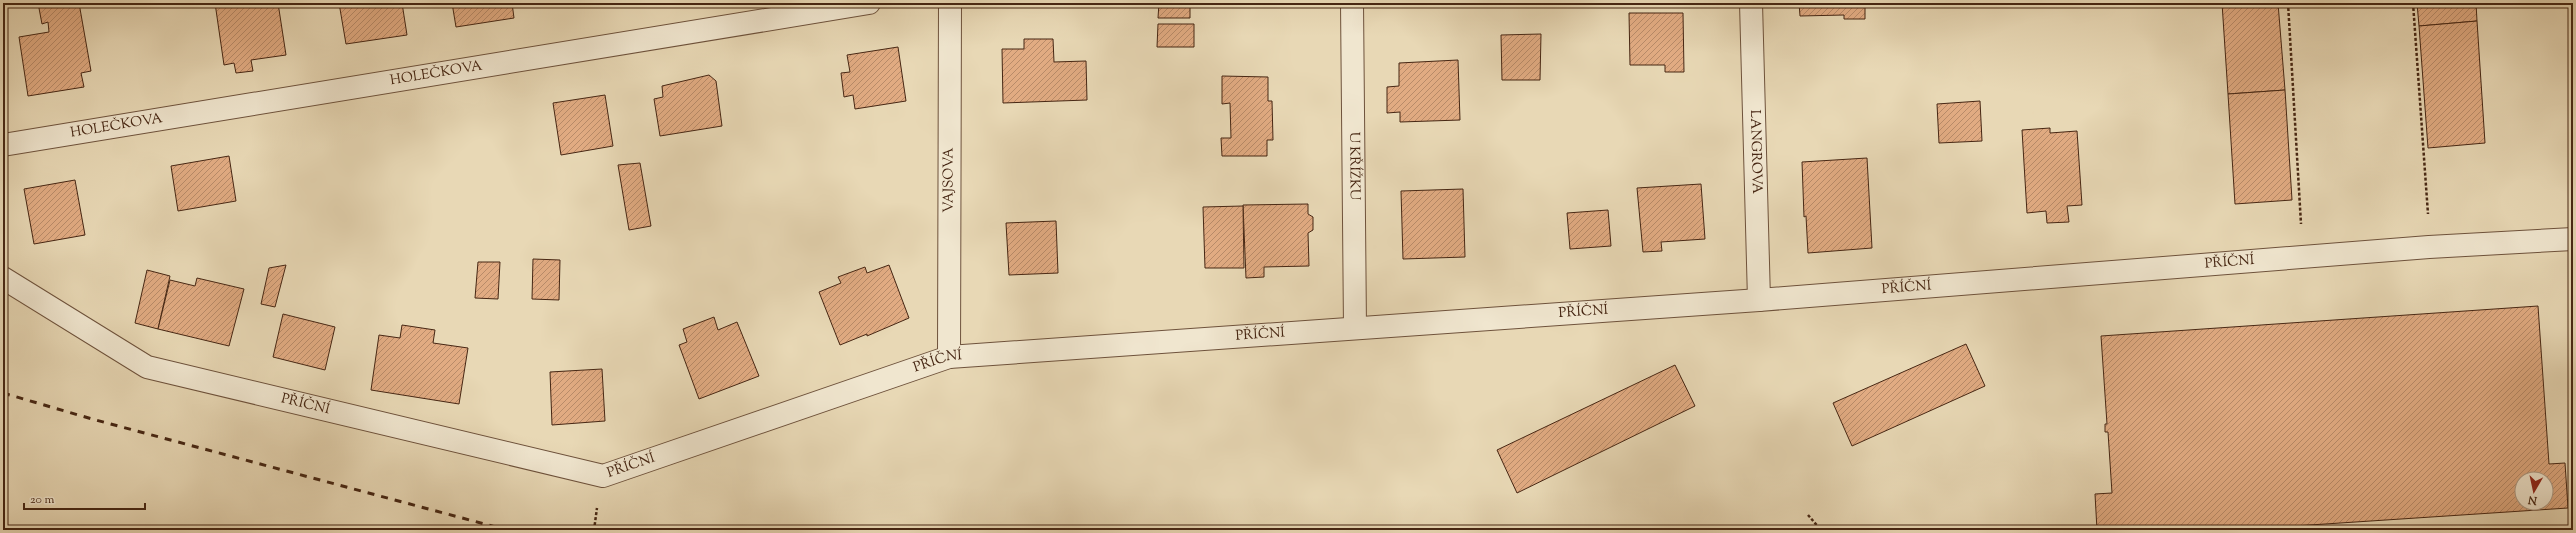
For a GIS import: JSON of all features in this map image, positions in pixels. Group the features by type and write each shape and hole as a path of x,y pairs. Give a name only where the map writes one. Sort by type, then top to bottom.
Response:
{"street":[{"name":"HOLEČKOVA","path":"3,145 869,3"},
{"name":"VAJSOVA","path":"949,357 950,3"},
{"name":"U KŘÍŽKU","path":"1352,3 1355,328"},
{"name":"LANGROVA","path":"1751,3 1758,300"},
{"name":"PŘÍČNÍ","path":"3,278 147,367 603,476 949,357 1758,300 2303,256 2573,239"}],"path":[{"path":"2288,3 2303,256"},
{"path":"2413,3 2428,197"},
{"path":"1808,515 1821,530"}],"building":[{"path":"38,3 79,3 91,71 81,73 84,87 28,96 19,37 49,32 48,22 42,24"},
{"path":"215,3 278,3 286,55 251,60 253,71 236,73 234,63 224,65"},
{"path":"339,3 402,3 407,35 346,44"},
{"path":"452,3 512,3 514,18 456,27"},
{"path":"1159,3 1190,3 1190,18 1158,18"},
{"path":"1799,3 1865,3 1865,19 1844,19 1844,15 1800,16"},
{"path":"2222,3 2278,3 2285,90 2228,94"},
{"path":"2417,3 2476,3 2477,21 2419,26"},
{"path":"1629,13 1683,13 1684,72 1665,72 1665,65 1630,65"},
{"path":"2477,21 2485,143 2428,148 2419,26"},
{"path":"1158,24 1194,24 1194,47 1157,47"},
{"path":"1541,34 1540,80 1502,80 1501,35"},
{"path":"1024,39 1053,39 1054,62 1086,61 1087,100 1003,103 1002,49 1024,49"},
{"path":"898,47 906,101 855,109 853,95 844,97 841,73 850,72 847,55"},
{"path":"1458,60 1460,120 1400,122 1400,112 1387,113 1387,87 1399,86 1399,63"},
{"path":"709,75 716,81 722,126 660,136 654,99 663,97 662,86"},
{"path":"1222,76 1268,77 1268,101 1272,101 1273,140 1267,140 1267,156 1222,156 1221,138 1231,138 1230,103 1222,104"},
{"path":"2285,90 2292,200 2235,204 2228,94"},
{"path":"605,95 613,146 561,155 553,103"},
{"path":"1980,101 1982,141 1939,143 1937,104"},
{"path":"2050,128 2050,133 2077,131 2082,205 2067,206 2069,222 2047,223 2046,211 2027,213 2022,130"},
{"path":"229,156 236,201 178,211 171,166"},
{"path":"1867,158 1872,248 1808,253 1806,216 1804,217 1802,162"},
{"path":"640,163 651,226 629,230 618,165"},
{"path":"75,180 85,235 34,244 24,189"},
{"path":"1701,184 1705,239 1661,242 1662,251 1643,252 1637,188"},
{"path":"1463,189 1465,257 1403,259 1401,191"},
{"path":"1308,204 1308,214 1313,217 1313,230 1308,233 1309,266 1264,267 1264,277 1246,278 1243,205"},
{"path":"1243,206 1244,268 1205,268 1203,207"},
{"path":"1608,210 1611,246 1570,249 1567,213"},
{"path":"1056,221 1058,273 1009,275 1006,223"},
{"path":"533,259 560,260 559,300 532,299"},
{"path":"478,262 500,262 498,299 475,298"},
{"path":"286,265 275,307 261,304 269,268"},
{"path":"889,265 909,318 867,336 867,334 840,345 819,292 841,283 838,277 865,267 867,273"},
{"path":"147,270 170,276 158,329 135,323"},
{"path":"197,278 244,289 229,346 158,329 170,280 195,286"},
{"path":"2538,306 2549,464 2565,463 2568,508 2554,509 2554,471 2514,471 2514,511 2522,511 2234,530 2097,530 2095,494 2112,493 2108,432 2105,432 2105,424 2107,424 2101,336"},
{"path":"283,314 335,327 325,370 273,357"},
{"path":"714,317 718,330 737,322 759,376 699,399 679,345 687,342 683,329"},
{"path":"402,325 435,330 433,343 468,348 459,404 371,390 379,335 400,338"},
{"path":"1966,344 1985,386 1852,446 1833,403"},
{"path":"1675,365 1695,406 1517,493 1497,450"},
{"path":"602,369 605,421 552,425 550,372"}],"railway":[{"path":"3,393 92,419 507,530"}]}
